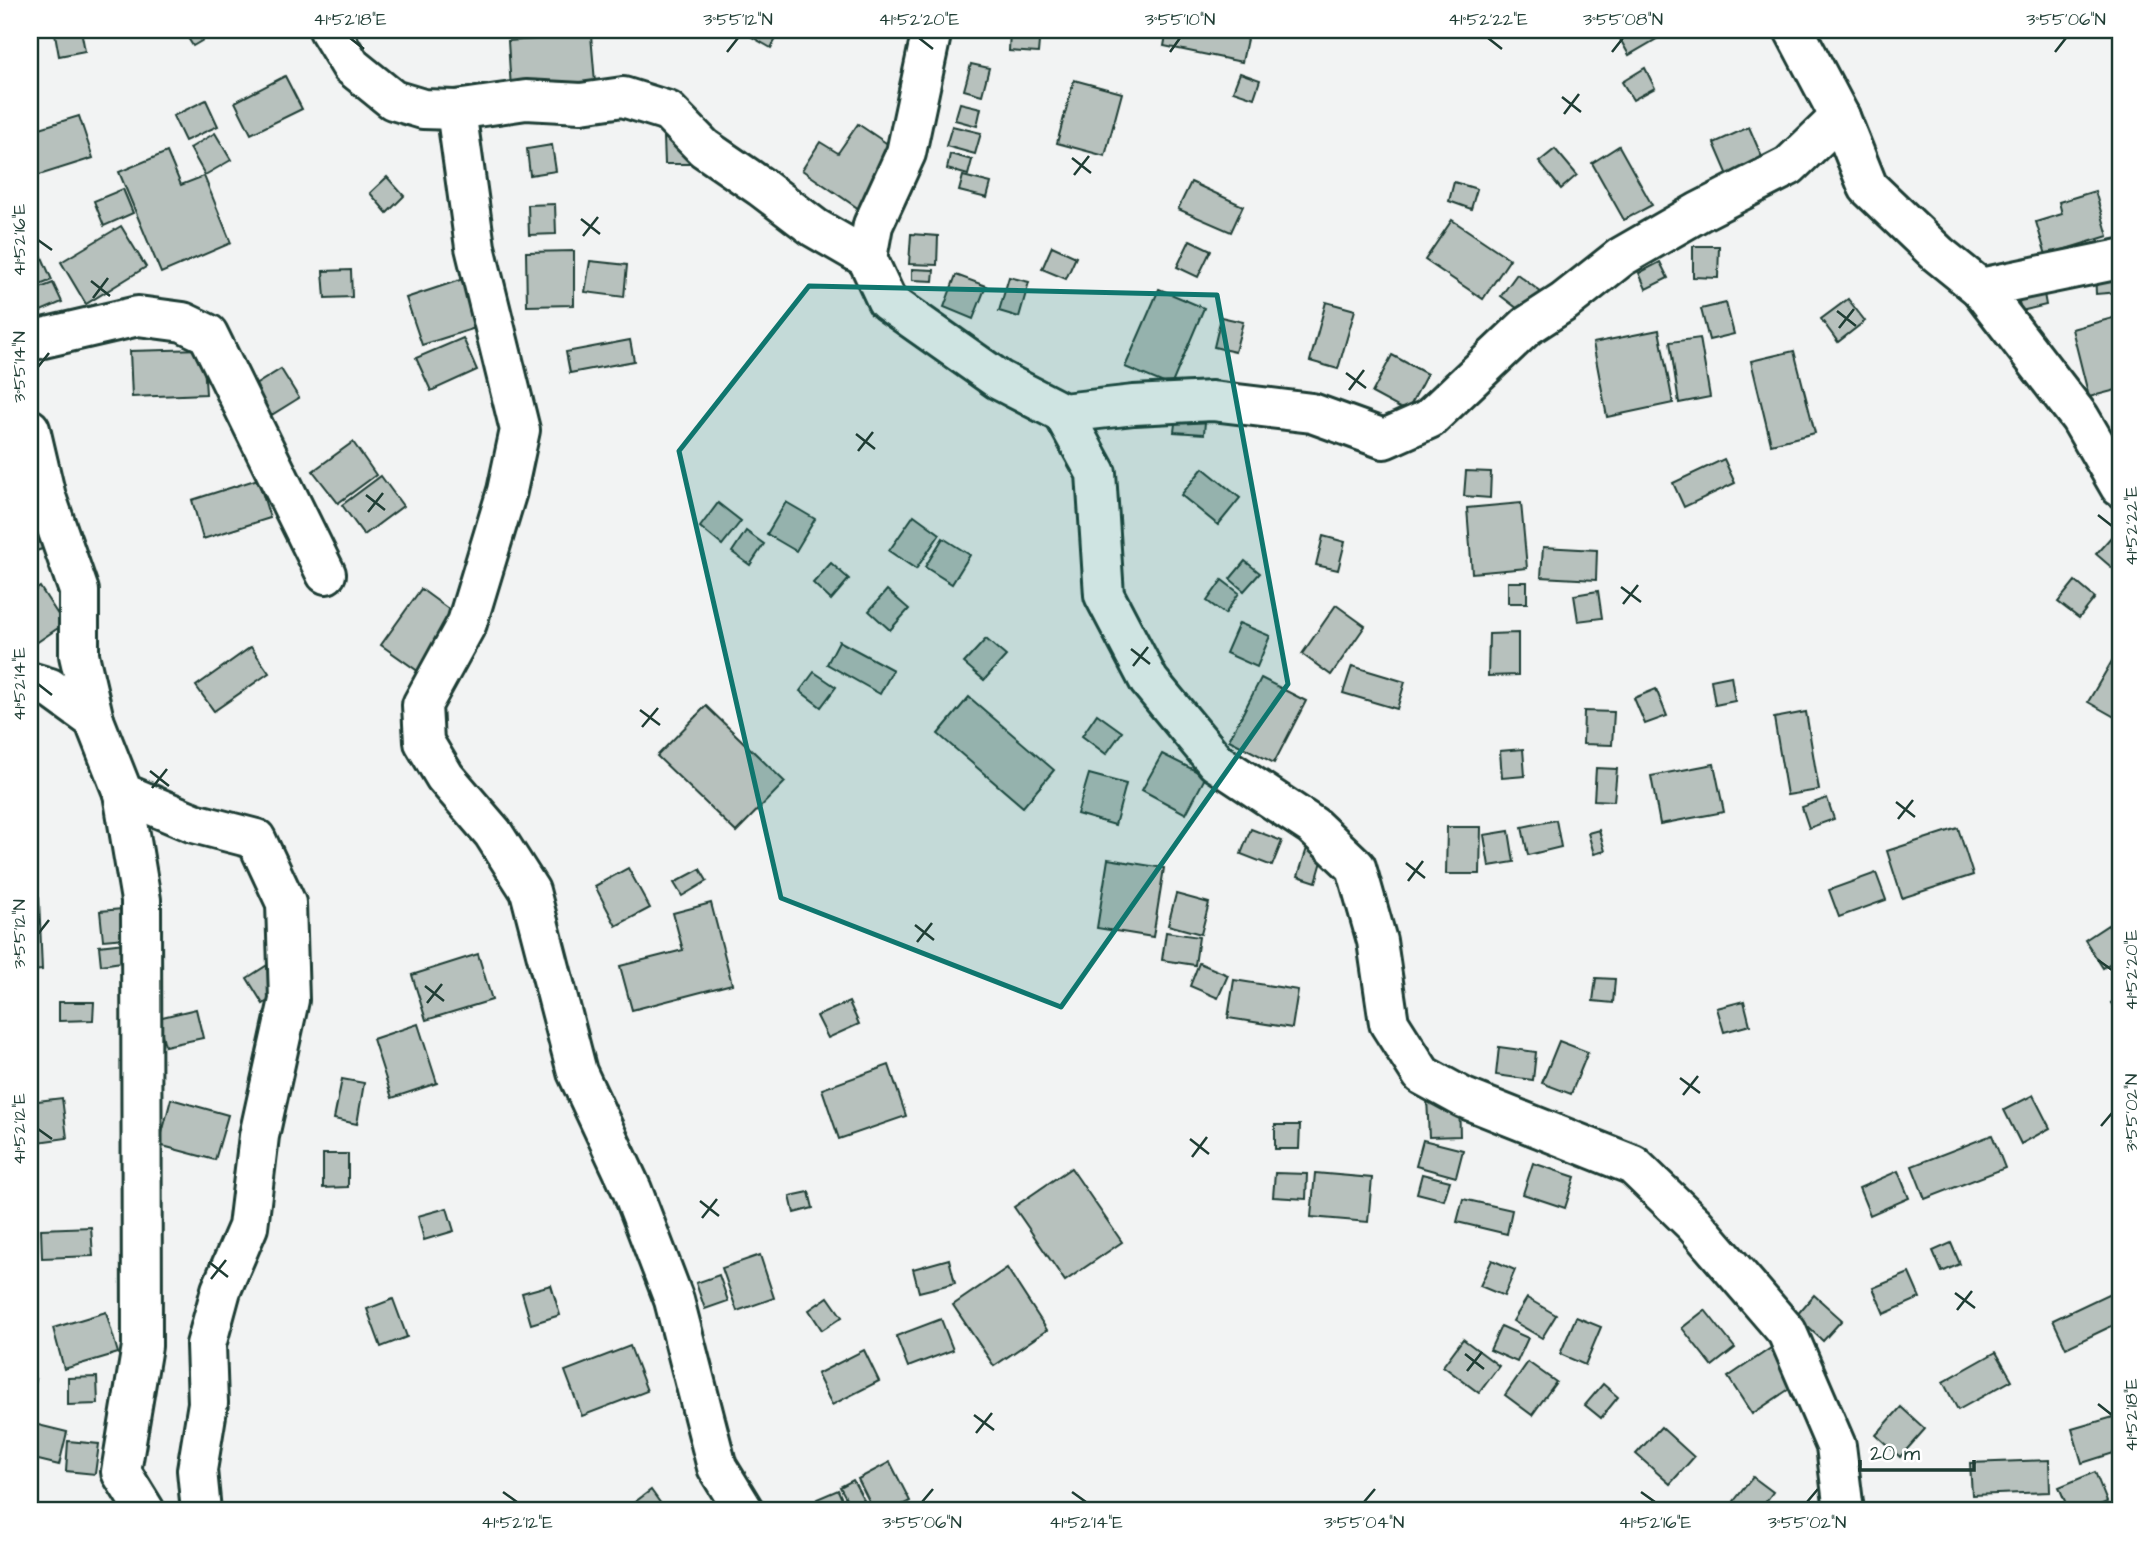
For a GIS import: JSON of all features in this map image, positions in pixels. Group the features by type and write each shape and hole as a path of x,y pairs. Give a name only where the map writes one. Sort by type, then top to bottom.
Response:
{"street":[{"path":"329,30 351,66 393,100 423,109 456,110 526,100 581,103 623,97 668,111 704,148 815,228 867,258 887,301 999,380 1063,413 1134,405 1212,401 1312,413 1384,439 1429,419 1527,326 1564,302 1621,257 1699,212 1789,166 1840,117"},
{"path":"867,258 873,225 906,153 932,30"},
{"path":"1794,30 1840,117 1868,187 1938,254 1980,288 2080,418 2120,487"},
{"path":"456,110 475,247 520,430 507,491 467,623 422,705 424,742 445,777 493,833 530,891 577,1072 632,1190 674,1300 717,1466 744,1511"},
{"path":"1980,288 2120,258"},
{"path":"30,341 138,316 183,322 208,334 269,453 326,574"},
{"path":"1063,413 1096,473 1104,595 1149,681 1216,762 1312,826 1356,867 1377,941 1389,1023 1422,1075 1464,1098 1633,1165 1694,1224 1787,1332 1836,1446 1844,1511"},
{"path":"30,429 47,497 79,591 79,656 94,720 123,793 141,900 142,1346 121,1472 145,1511"},
{"path":"30,682 50,688 94,720"},
{"path":"123,793 194,823 256,839 286,903 289,1000 259,1136 248,1227 221,1290 206,1345 208,1403 197,1471 201,1511"}],"highlighted area":[{"path":"809,286 1217,295 1288,684 1061,1007 781,898 679,451"}],"building":[{"path":"81,30 85,51 59,56 55,34"},
{"path":"183,30 220,30 193,46"},
{"path":"746,30 781,30 771,48 745,33"},
{"path":"1010,30 1040,30 1038,53 1009,51"},
{"path":"1167,30 1249,30 1242,62 1164,46"},
{"path":"1615,30 1672,30 1629,55"},
{"path":"591,35 595,82 511,89 508,41"},
{"path":"971,64 989,68 982,95 964,90"},
{"path":"1645,68 1655,88 1633,100 1622,82"},
{"path":"1240,73 1260,80 1254,98 1233,91"},
{"path":"285,76 302,109 251,134 235,102"},
{"path":"1074,80 1122,93 1105,156 1057,143"},
{"path":"206,100 218,126 185,141 173,116"},
{"path":"960,103 981,108 977,126 955,120"},
{"path":"79,116 93,158 30,178 30,131"},
{"path":"858,124 901,153 862,211 802,170 820,142 838,153"},
{"path":"952,126 981,133 975,154 946,146"},
{"path":"1749,127 1768,171 1733,187 1714,143"},
{"path":"215,133 231,160 205,175 190,148"},
{"path":"693,136 694,164 665,164 664,137"},
{"path":"552,145 556,171 530,175 527,149"},
{"path":"1619,146 1652,205 1624,220 1592,163"},
{"path":"1555,149 1577,175 1561,189 1539,162"},
{"path":"167,152 181,185 204,176 231,243 161,273 119,172"},
{"path":"950,154 972,160 968,175 947,169"},
{"path":"963,176 991,183 987,198 959,191"},
{"path":"387,177 404,196 387,213 370,193"},
{"path":"2120,177 2120,223 2118,224 2111,179"},
{"path":"1191,182 1243,206 1231,232 1178,209"},
{"path":"1454,182 1477,189 1471,209 1449,201"},
{"path":"123,189 133,213 104,226 94,201"},
{"path":"2095,191 2108,236 2046,255 2036,222 2062,214 2059,202"},
{"path":"555,204 556,234 529,235 528,205"},
{"path":"1452,220 1510,259 1483,299 1425,260"},
{"path":"121,226 146,267 86,304 61,262"},
{"path":"911,234 938,236 937,265 909,264"},
{"path":"1190,240 1211,250 1198,277 1177,267"},
{"path":"1052,246 1076,257 1066,279 1042,269"},
{"path":"1693,246 1719,246 1718,278 1693,277"},
{"path":"574,251 574,305 527,306 526,252"},
{"path":"41,255 52,280 30,289 30,260"},
{"path":"590,261 627,265 624,297 585,292"},
{"path":"1660,262 1668,278 1646,289 1639,273"},
{"path":"912,269 934,270 933,281 912,280"},
{"path":"2120,269 2120,292 2096,294 2095,270"},
{"path":"351,270 352,297 325,298 323,271"},
{"path":"1517,274 1542,293 1526,315 1501,296"},
{"path":"475,275 491,323 422,345 406,298"},
{"path":"956,275 986,286 973,319 944,307"},
{"path":"1009,277 1029,282 1019,317 999,311"},
{"path":"2041,277 2046,305 2021,311 2015,283"},
{"path":"53,283 62,302 34,314 30,304 30,292"},
{"path":"1159,289 1204,308 1171,386 1125,367"},
{"path":"1848,299 1865,321 1838,342 1821,319"},
{"path":"1326,302 1355,310 1338,369 1310,361"},
{"path":"1726,303 1734,334 1709,340 1701,309"},
{"path":"2120,316 2120,389 2089,397 2072,329"},
{"path":"1221,317 1243,322 1235,352 1214,347"},
{"path":"1659,330 1673,403 1607,417 1593,343"},
{"path":"463,338 477,370 431,391 416,358"},
{"path":"1700,338 1710,397 1679,403 1670,342"},
{"path":"630,340 634,361 570,373 566,352"},
{"path":"203,349 206,394 132,397 130,351"},
{"path":"1794,351 1815,433 1771,444 1751,361"},
{"path":"1392,355 1427,374 1407,412 1372,393"},
{"path":"281,369 299,398 265,419 247,390"},
{"path":"1177,407 1206,409 1204,434 1174,432"},
{"path":"353,442 376,475 338,503 313,471"},
{"path":"1724,459 1735,483 1684,507 1673,483"},
{"path":"1203,468 1240,498 1218,525 1181,495"},
{"path":"1466,471 1491,472 1490,498 1464,496"},
{"path":"381,476 403,506 364,535 342,505"},
{"path":"258,479 270,518 203,539 192,500"},
{"path":"786,502 815,519 796,551 767,534"},
{"path":"718,503 741,521 722,545 700,527"},
{"path":"1521,503 1527,568 1472,573 1467,508"},
{"path":"914,515 940,534 916,569 889,551"},
{"path":"35,518 45,548 30,553 30,519"},
{"path":"746,531 764,544 750,565 732,552"},
{"path":"1323,536 1345,542 1338,570 1316,565"},
{"path":"2112,536 2120,544 2120,568 2117,572 2096,554"},
{"path":"943,538 970,555 952,584 925,567"},
{"path":"1543,547 1597,550 1596,580 1541,577"},
{"path":"1245,561 1260,573 1244,591 1230,579"},
{"path":"831,563 849,579 831,600 813,583"},
{"path":"1222,580 1239,593 1225,614 1207,601"},
{"path":"2075,581 2095,598 2079,618 2058,602"},
{"path":"1508,582 1527,582 1527,603 1508,603"},
{"path":"40,587 64,624 36,643 30,633 30,594"},
{"path":"421,589 462,619 422,674 381,645"},
{"path":"887,590 909,609 890,630 869,611"},
{"path":"1598,591 1602,618 1578,621 1574,595"},
{"path":"1336,605 1365,626 1331,675 1302,654"},
{"path":"1239,623 1270,636 1257,667 1226,653"},
{"path":"1518,633 1518,675 1488,676 1489,634"},
{"path":"986,639 1006,656 984,680 964,663"},
{"path":"839,641 893,670 880,694 827,664"},
{"path":"251,647 269,673 214,711 196,686"},
{"path":"2120,650 2120,720 2088,702"},
{"path":"1352,666 1405,682 1397,709 1343,693"},
{"path":"814,672 836,687 821,707 800,691"},
{"path":"1731,676 1735,701 1715,705 1711,680"},
{"path":"1261,678 1306,701 1274,763 1229,740"},
{"path":"1656,689 1667,716 1645,724 1634,698"},
{"path":"969,697 1054,770 1023,807 938,734"},
{"path":"706,706 785,782 736,832 657,756"},
{"path":"1584,711 1614,712 1612,745 1583,744"},
{"path":"1806,712 1819,790 1787,795 1774,718"},
{"path":"1097,714 1122,732 1106,754 1082,736"},
{"path":"1523,749 1525,776 1502,778 1500,751"},
{"path":"1162,754 1206,776 1186,814 1142,790"},
{"path":"1714,764 1724,812 1660,824 1651,776"},
{"path":"1596,768 1617,769 1614,801 1594,800"},
{"path":"1089,774 1126,784 1115,825 1077,814"},
{"path":"1827,798 1834,819 1809,828 1802,807"},
{"path":"1556,820 1561,847 1528,855 1522,827"},
{"path":"1447,827 1481,827 1480,874 1446,874"},
{"path":"1958,828 1973,875 1902,898 1887,851"},
{"path":"1251,829 1282,841 1272,866 1241,854"},
{"path":"1599,830 1605,851 1594,854 1588,833"},
{"path":"1509,831 1514,862 1489,866 1484,835"},
{"path":"1308,845 1325,851 1316,882 1298,876"},
{"path":"1108,859 1164,868 1153,937 1097,928"},
{"path":"628,868 650,908 616,926 595,886"},
{"path":"700,869 707,881 682,896 674,883"},
{"path":"1876,873 1886,900 1839,917 1829,890"},
{"path":"1176,894 1209,903 1201,934 1168,925"},
{"path":"30,897 39,897 42,970 30,971"},
{"path":"711,903 732,984 632,1010 620,966 683,950 673,913"},
{"path":"134,908 137,937 103,940 100,911"},
{"path":"2108,925 2120,944 2120,957 2103,968 2085,940"},
{"path":"1166,932 1199,937 1195,965 1162,960"},
{"path":"133,942 135,960 101,965 99,946"},
{"path":"478,954 492,1000 426,1020 412,975"},
{"path":"1199,963 1228,975 1218,998 1190,986"},
{"path":"269,964 285,990 263,1004 247,978"},
{"path":"1596,978 1615,979 1613,1003 1593,1001"},
{"path":"1234,980 1298,990 1292,1028 1228,1018"},
{"path":"2120,996 2120,1015 2111,1003"},
{"path":"1744,1001 1750,1025 1724,1032 1717,1008"},
{"path":"59,1002 94,1002 93,1020 59,1021"},
{"path":"849,1002 859,1024 828,1038 817,1016"},
{"path":"196,1009 203,1038 165,1046 158,1018"},
{"path":"418,1024 437,1083 392,1098 373,1039"},
{"path":"1559,1041 1588,1052 1571,1094 1542,1083"},
{"path":"1499,1047 1536,1052 1533,1080 1496,1075"},
{"path":"889,1065 906,1116 839,1139 822,1089"},
{"path":"342,1079 364,1083 357,1124 334,1119"},
{"path":"2033,1095 2050,1128 2021,1144 2004,1110"},
{"path":"62,1098 67,1138 30,1143 30,1102"},
{"path":"1459,1098 1460,1136 1429,1137 1427,1099"},
{"path":"171,1099 228,1115 215,1160 159,1145"},
{"path":"1275,1125 1300,1125 1299,1149 1275,1149"},
{"path":"1992,1135 2005,1168 1925,1199 1912,1166"},
{"path":"1423,1140 1463,1150 1456,1177 1416,1166"},
{"path":"323,1154 348,1154 348,1187 323,1188"},
{"path":"1533,1163 1575,1177 1565,1208 1523,1194"},
{"path":"1071,1168 1122,1242 1065,1281 1014,1207"},
{"path":"1898,1171 1909,1198 1870,1215 1859,1188"},
{"path":"1275,1173 1307,1174 1306,1199 1273,1197"},
{"path":"1315,1173 1372,1178 1368,1222 1311,1217"},
{"path":"1422,1174 1450,1181 1444,1200 1417,1193"},
{"path":"809,1192 813,1208 794,1213 790,1196"},
{"path":"1463,1199 1512,1210 1507,1234 1457,1222"},
{"path":"447,1208 454,1231 424,1240 418,1216"},
{"path":"91,1227 93,1256 42,1258 41,1229"},
{"path":"1951,1243 1960,1264 1942,1272 1933,1251"},
{"path":"760,1255 774,1298 737,1311 722,1268"},
{"path":"949,1259 955,1283 919,1292 913,1269"},
{"path":"1492,1260 1515,1270 1504,1296 1480,1286"},
{"path":"1007,1268 1047,1330 994,1366 953,1305"},
{"path":"1909,1273 1920,1298 1884,1314 1873,1288"},
{"path":"719,1275 728,1301 705,1309 696,1283"},
{"path":"551,1285 560,1315 531,1324 522,1293"},
{"path":"2110,1293 2120,1314 2120,1322 2066,1348 2053,1320"},
{"path":"1814,1295 1842,1320 1823,1341 1796,1316"},
{"path":"828,1297 842,1317 822,1330 809,1310"},
{"path":"1527,1298 1556,1315 1542,1338 1513,1321"},
{"path":"393,1299 407,1337 381,1347 367,1309"},
{"path":"1705,1310 1735,1348 1712,1366 1682,1328"},
{"path":"106,1312 118,1353 64,1369 53,1328"},
{"path":"1576,1317 1601,1327 1585,1365 1560,1354"},
{"path":"941,1319 953,1350 908,1367 896,1336"},
{"path":"1501,1326 1528,1338 1517,1362 1490,1350"},
{"path":"1463,1339 1499,1366 1479,1393 1443,1366"},
{"path":"1780,1342 1804,1379 1752,1414 1728,1377"},
{"path":"630,1346 647,1391 582,1416 565,1371"},
{"path":"864,1350 879,1381 832,1405 817,1374"},
{"path":"1996,1352 2012,1380 1958,1410 1943,1382"},
{"path":"1528,1362 1556,1382 1532,1415 1505,1395"},
{"path":"97,1377 98,1404 68,1405 68,1378"},
{"path":"30,1378 36,1379 32,1399 30,1399"},
{"path":"1603,1384 1618,1397 1601,1418 1585,1405"},
{"path":"1901,1407 1925,1429 1900,1457 1876,1435"},
{"path":"2120,1415 2120,1451 2082,1463 2072,1429"},
{"path":"30,1423 67,1432 59,1465 30,1458"},
{"path":"1661,1427 1694,1457 1670,1484 1636,1454"},
{"path":"68,1441 99,1444 95,1474 66,1471"},
{"path":"2049,1460 2050,1492 1972,1495 1970,1463"},
{"path":"890,1462 910,1501 890,1511 874,1511 858,1479"},
{"path":"2095,1472 2107,1502 2085,1511 2069,1511 2059,1487"},
{"path":"1753,1477 1773,1492 1759,1511 1747,1511 1734,1501"},
{"path":"853,1480 870,1511 853,1511 840,1487"},
{"path":"651,1490 666,1511 623,1511"},
{"path":"838,1490 847,1511 822,1511 817,1499"}]}
